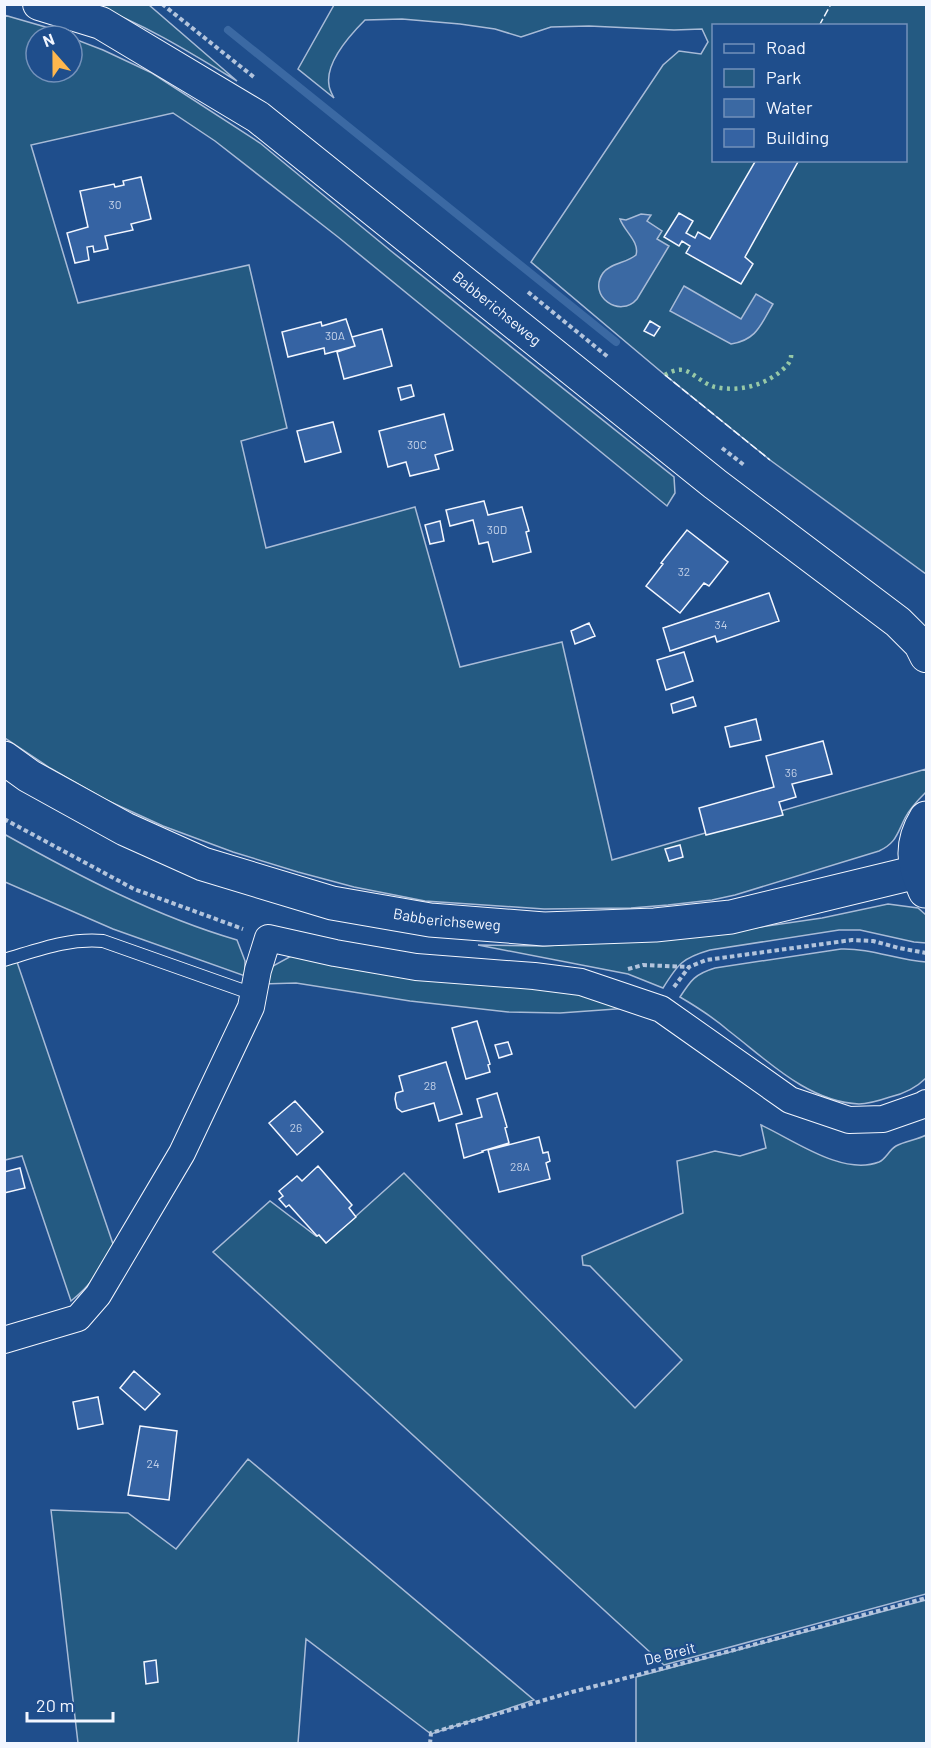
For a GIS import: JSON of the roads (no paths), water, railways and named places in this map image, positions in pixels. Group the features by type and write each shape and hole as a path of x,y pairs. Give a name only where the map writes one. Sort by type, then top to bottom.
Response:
{"main road":[{"name":"Babberichseweg","path":"4,758 29,776 125,829 203,864 332,903 430,920 544,929 655,925 731,916 922,882"},
{"path":"922,882 914,851 919,829 927,818"}],"street":[{"name":"Babberichseweg","path":"39,4 102,23 258,117 715,484 898,622 920,644 927,656"},
{"path":"4,1340 78,1318 98,1295 182,1154 251,1007 267,938 416,967 581,982 661,1008 790,1100 849,1120 883,1119 927,1103"}],"lane":[{"path":"4,960 60,943 85,939 103,941 253,994"}],"water":[{"path":"641,214 651,215 647,221 662,231 657,239 669,246 637,299 630,305 615,306 602,297 599,282 606,270 636,255 634,241 620,219 626,220"},
{"path":"684,286 741,319 756,294 773,304 753,335 731,344 670,311"}],"waterway":[{"path":"228,30 616,342"}]}
